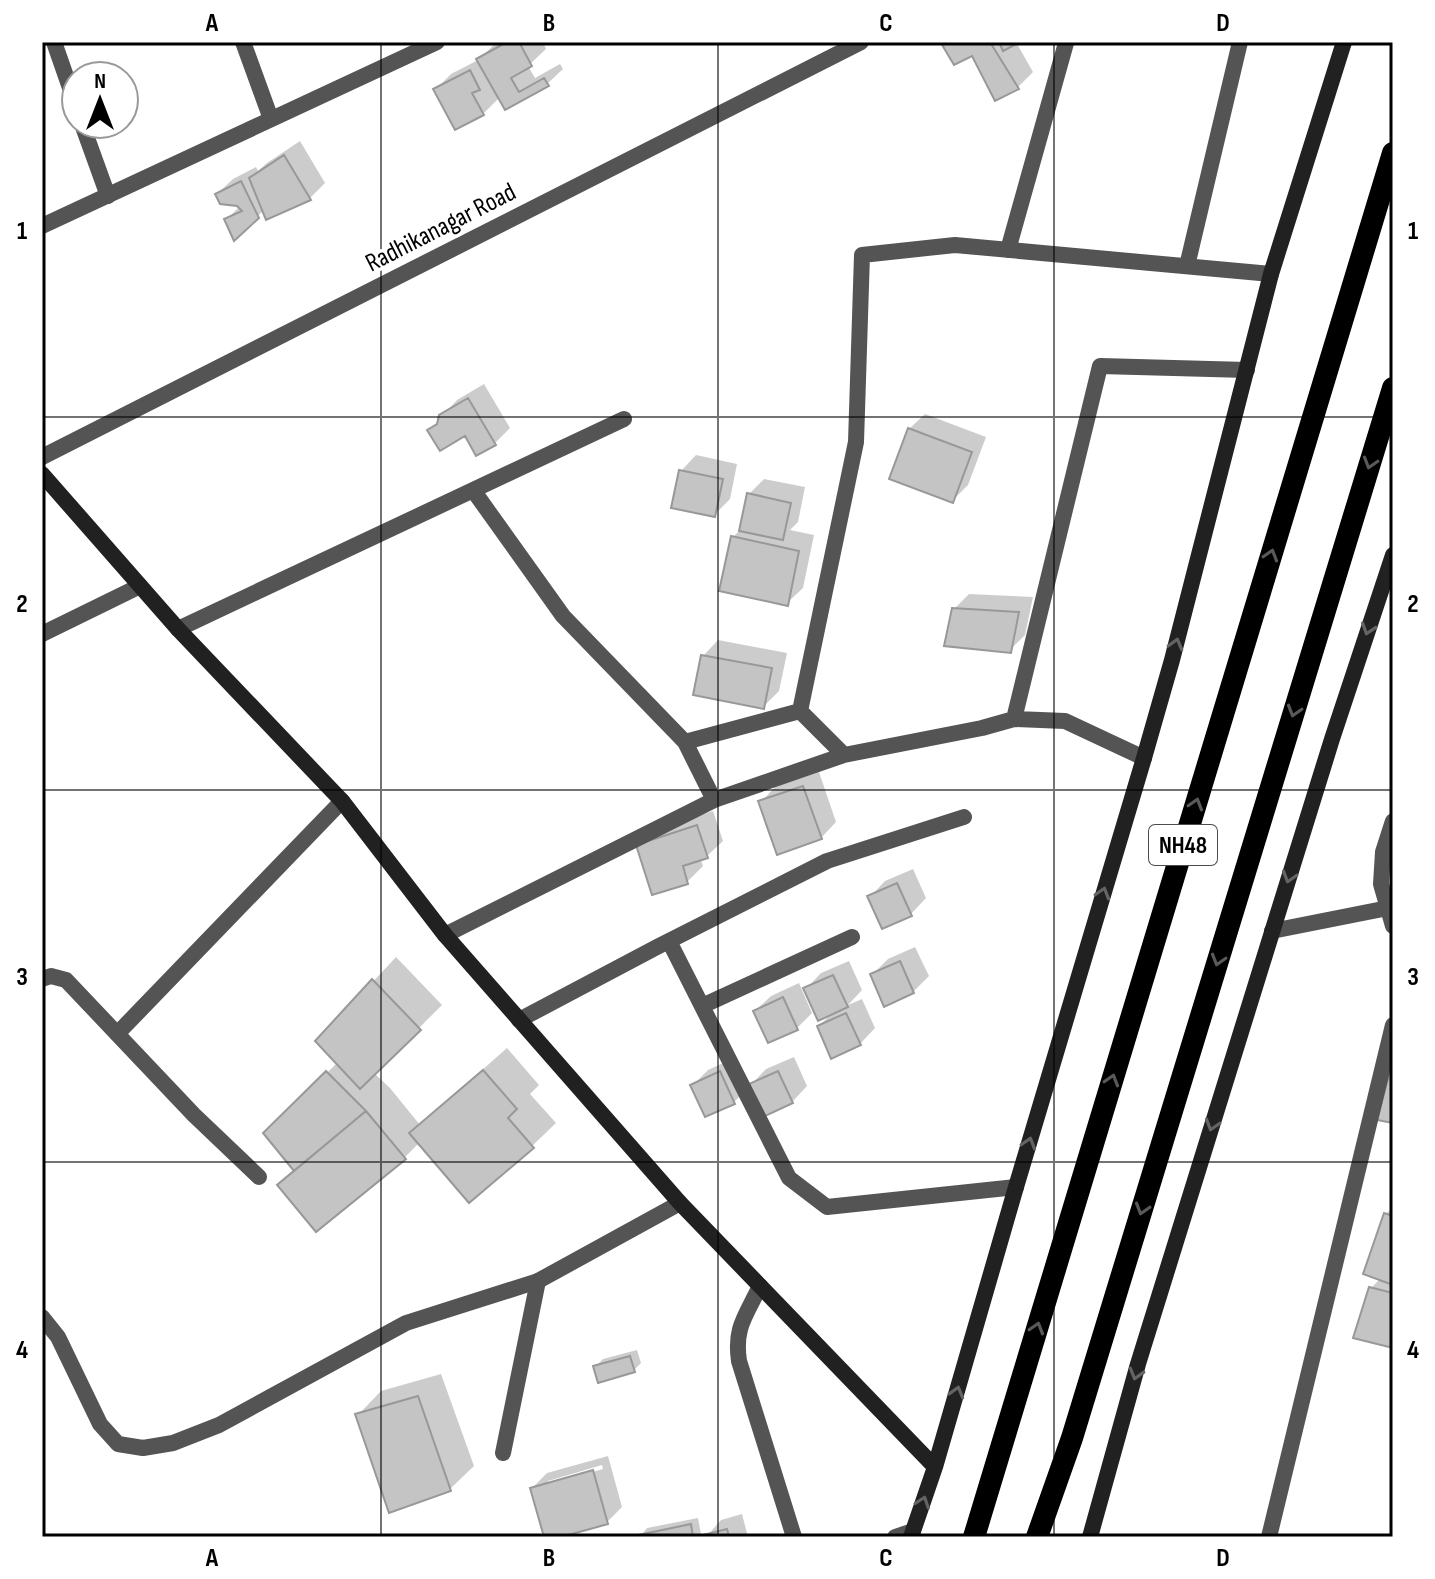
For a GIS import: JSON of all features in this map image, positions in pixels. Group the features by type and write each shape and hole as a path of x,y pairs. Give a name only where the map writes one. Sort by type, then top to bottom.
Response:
{"highway":[{"name":"NH48","path":"974,1537 1393,153"},
{"name":"NH48","path":"1037,1537 1072,1438 1393,388"}],"main road":[{"path":"912,1534 935,1467 1144,758 1271,274 1344,42"},
{"path":"42,474 178,629 342,801 445,935 680,1203 935,1467"},
{"path":"1090,1537 1138,1364 1332,739 1393,555"}],"street":[{"path":"243,42 271,119"},
{"path":"42,226 435,42"},
{"name":"Radhikanagar Road","path":"42,457 861,42"},
{"path":"1187,266 1240,42"},
{"path":"1008,250 1066,43"},
{"path":"88,140 108,196"},
{"path":"800,711 856,442 862,255 955,245 1271,274"},
{"path":"1014,719 1100,366 1247,370"},
{"path":"178,629 624,419"},
{"path":"473,490 563,616 685,742 714,800"},
{"path":"42,634 140,586"},
{"path":"685,742 800,711"},
{"path":"800,711 844,755"},
{"path":"445,935 714,800 844,755 1014,719 1065,721 1144,758"},
{"path":"117,1034 342,801"},
{"path":"519,1020 827,861 964,817"},
{"path":"1393,821 1383,852 1381,884 1393,926"},
{"path":"1272,931 1388,908"},
{"path":"702,1006 852,937"},
{"path":"669,941 789,1178 827,1207 1016,1187"},
{"path":"42,979 51,976 66,980 194,1115 259,1177"},
{"path":"1269,1537 1393,1025"},
{"path":"42,1317 58,1337 100,1424 118,1444 143,1448 173,1443 219,1425 406,1323 538,1281 680,1203"},
{"path":"503,1453 538,1281"},
{"path":"760,1286 739,1329 736,1343 794,1537"},
{"path":"895,1537 912,1534"}],"building":[{"path":"507,42 519,42 532,66 511,78 519,92 544,78 549,86 505,110 476,59"},
{"path":"990,42 1019,89 995,101 972,56 954,65 941,43"},
{"path":"999,42 1020,42 1003,51"},
{"path":"470,70 480,90 472,93 484,115 455,130 433,89"},
{"path":"284,155 311,200 266,220 249,178"},
{"path":"241,181 259,218 234,241 224,219 242,211 237,206 220,204 215,194"},
{"path":"468,398 496,445 476,456 465,436 440,451 427,430 437,424 439,415"},
{"path":"908,428 972,452 953,503 889,479"},
{"path":"679,470 723,479 715,517 671,508"},
{"path":"747,493 791,503 783,540 739,531"},
{"path":"731,536 799,551 788,606 719,591"},
{"path":"952,608 1019,612 1011,653 944,646"},
{"path":"701,655 772,668 764,709 693,695"},
{"path":"803,786 822,839 777,855 758,801"},
{"path":"697,825 708,858 683,866 688,884 652,895 636,845"},
{"path":"897,883 912,916 882,929 867,896"},
{"path":"900,961 914,993 884,1007 870,974"},
{"path":"833,975 848,1007 818,1021 803,988"},
{"path":"372,979 421,1030 360,1089 315,1041"},
{"path":"372,979 421,1030 360,1089 315,1041"},
{"path":"783,997 798,1030 768,1043 753,1011"},
{"path":"846,1013 861,1045 831,1059 817,1026"},
{"path":"1393,1064 1393,1123 1377,1120"},
{"path":"483,1070 517,1109 508,1118 534,1148 469,1203 409,1133"},
{"path":"326,1071 366,1111 294,1171 263,1133"},
{"path":"720,1071 735,1104 705,1117 690,1085"},
{"path":"778,1071 793,1103 763,1117 749,1084"},
{"path":"366,1111 406,1159 316,1232 277,1185"},
{"path":"1384,1213 1393,1216 1393,1285 1363,1274"},
{"path":"1369,1287 1393,1293 1393,1348 1353,1338"},
{"path":"630,1356 635,1372 598,1383 593,1366"},
{"path":"418,1396 451,1491 389,1513 355,1414"},
{"path":"593,1470 608,1524 561,1537 544,1537 530,1488"},
{"path":"691,1524 693,1537 638,1537 638,1535"},
{"path":"727,1529 729,1537 703,1535"}]}
